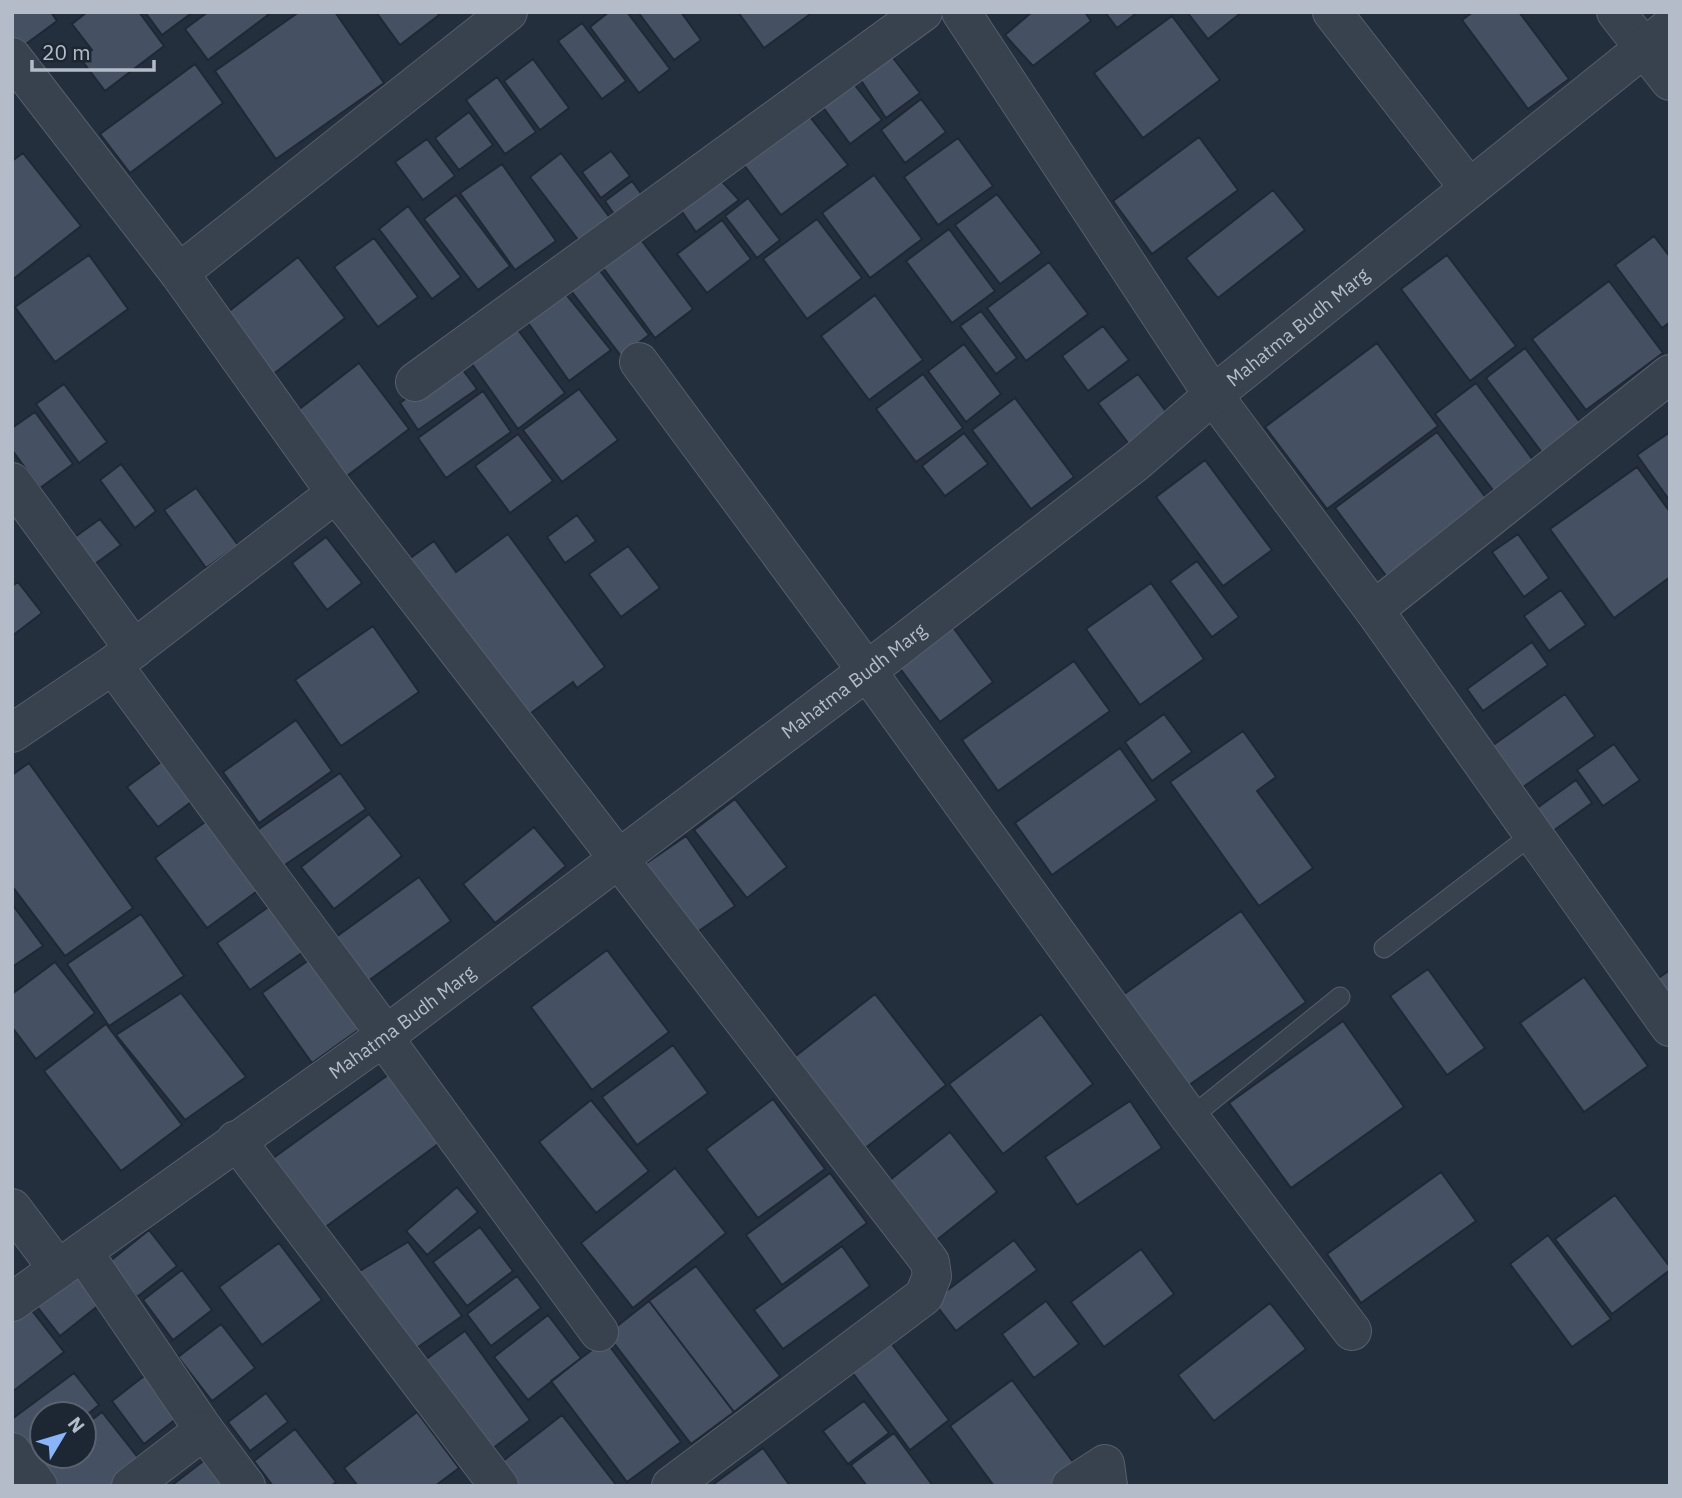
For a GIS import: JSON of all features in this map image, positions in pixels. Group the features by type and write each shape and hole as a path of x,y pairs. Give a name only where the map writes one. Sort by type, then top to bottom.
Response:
{"street":[{"path":"179,273 508,12"},
{"path":"415,382 923,12"},
{"path":"961,12 1213,395 1374,610 1670,1027"},
{"path":"1332,12 1469,188"},
{"path":"1616,12 1656,36 1670,81"},
{"name":"Mahatma Budh Marg","path":"12,1302 386,1035 867,671 1136,462 1213,395 1656,36"},
{"path":"12,57 179,273 336,494 930,1262 932,1276 924,1296 671,1486"},
{"path":"639,362 867,671 1190,1118 1352,1331"},
{"path":"1374,610 1670,374"},
{"path":"12,482 123,657 386,1035 389,1045 599,1332"},
{"path":"12,733 123,657 336,494"},
{"path":"236,1140 499,1486"},
{"path":"12,1208 70,1261 246,1486"},
{"path":"131,1486 204,1430"},
{"path":"12,1452 38,1486"},
{"path":"1071,1486 1105,1464 1108,1486"}],"lane":[{"path":"1384,948 1534,833"},
{"path":"1190,1118 1340,997"}],"building":[{"path":"12,12 51,12 57,21 15,52 12,48"},
{"path":"87,12 139,12 164,46 105,91 80,58 92,50 72,24"},
{"path":"145,12 193,12 162,35"},
{"path":"208,12 266,12 268,15 208,60 185,29"},
{"path":"299,12 335,12 384,83 276,159 215,71"},
{"path":"376,12 437,12 439,15 400,45"},
{"path":"609,12 627,12 670,69 639,93 590,27"},
{"path":"638,12 681,12 701,40 674,60"},
{"path":"738,12 813,12 764,48"},
{"path":"1032,12 1085,12 1091,21 1033,66 1005,35"},
{"path":"1105,12 1138,12 1117,28"},
{"path":"1187,12 1242,12 1208,39"},
{"path":"1473,12 1519,12 1569,79 1528,109 1462,20"},
{"path":"1172,16 1220,80 1143,138 1094,73"},
{"path":"582,23 626,81 602,99 558,41"},
{"path":"887,50 920,93 886,118 856,73"},
{"path":"533,59 569,108 540,130 504,81"},
{"path":"195,64 223,103 130,173 100,134"},
{"path":"847,75 882,120 850,144 820,103"},
{"path":"497,77 536,132 505,154 466,100"},
{"path":"921,99 946,132 905,163 881,130"},
{"path":"469,112 493,145 459,170 435,138"},
{"path":"806,112 848,165 781,215 744,165"},
{"path":"1199,137 1238,190 1152,254 1113,201"},
{"path":"958,138 993,186 938,225 904,177"},
{"path":"427,139 455,176 423,200 395,162"},
{"path":"611,151 630,176 601,198 582,172"},
{"path":"23,153 81,226 12,280 12,161"},
{"path":"561,153 620,231 589,254 530,177"},
{"path":"502,164 556,241 515,270 460,193"},
{"path":"874,175 922,239 870,278 822,213"},
{"path":"717,176 739,200 696,232 678,206"},
{"path":"632,181 650,206 622,226 605,201"},
{"path":"1273,190 1305,230 1218,298 1186,258"},
{"path":"997,194 1042,253 1000,284 955,225"},
{"path":"456,195 510,266 478,290 424,219"},
{"path":"748,198 780,240 757,258 725,216"},
{"path":"408,206 461,277 432,299 379,229"},
{"path":"817,219 862,278 807,319 763,259"},
{"path":"722,220 751,259 707,293 677,254"},
{"path":"949,229 995,291 952,323 906,261"},
{"path":"1654,236 1670,257 1670,322 1662,328 1615,265"},
{"path":"639,237 693,309 655,338 601,265"},
{"path":"374,238 418,297 378,327 334,267"},
{"path":"89,255 128,309 55,362 15,307"},
{"path":"1447,255 1516,346 1470,381 1401,289"},
{"path":"298,257 345,318 267,379 219,319"},
{"path":"1049,262 1088,314 1026,361 987,308"},
{"path":"597,267 649,335 621,356 569,288"},
{"path":"1609,281 1663,353 1586,410 1532,339"},
{"path":"561,288 611,350 569,381 526,320"},
{"path":"875,295 923,360 869,400 821,336"},
{"path":"981,311 1017,358 996,374 960,326"},
{"path":"512,322 565,393 518,429 467,357"},
{"path":"1103,326 1129,360 1088,391 1062,356"},
{"path":"1377,343 1438,426 1327,509 1265,427"},
{"path":"964,344 1001,394 966,422 928,371"},
{"path":"1525,348 1585,429 1546,458 1486,378"},
{"path":"457,362 477,389 418,430 400,403"},
{"path":"359,363 409,429 343,479 293,414"},
{"path":"923,374 963,428 916,462 876,409"},
{"path":"1138,374 1173,421 1134,451 1098,403"},
{"path":"1476,383 1542,472 1502,502 1435,414"},
{"path":"64,384 107,442 79,463 36,404"},
{"path":"579,389 618,440 562,482 523,430"},
{"path":"483,391 511,432 446,478 418,438"},
{"path":"1015,398 1074,477 1031,509 972,430"},
{"path":"35,412 73,464 40,488 12,450 12,428"},
{"path":"1437,432 1492,506 1390,581 1335,508"},
{"path":"1670,432 1670,501 1637,455"},
{"path":"964,433 988,464 945,496 922,466"},
{"path":"518,434 553,481 510,513 475,466"},
{"path":"1205,460 1272,550 1223,586 1156,497"},
{"path":"121,464 156,511 135,528 100,480"},
{"path":"1637,467 1670,512 1670,577 1614,618 1550,529"},
{"path":"196,488 238,545 206,568 164,510"},
{"path":"577,515 596,541 565,563 547,537"},
{"path":"100,519 121,545 88,569 68,542"},
{"path":"508,534 605,667 577,688 573,682 527,716 398,567 434,541 456,572"},
{"path":"1518,534 1549,578 1524,597 1492,552"},
{"path":"326,537 362,583 327,610 292,563"},
{"path":"628,546 660,588 621,617 589,574"},
{"path":"1197,561 1239,617 1212,637 1170,581"},
{"path":"18,582 42,613 12,636 12,586"},
{"path":"1151,583 1204,659 1140,705 1086,629"},
{"path":"1561,590 1586,625 1549,651 1524,616"},
{"path":"947,619 993,682 940,722 893,659"},
{"path":"373,626 419,692 341,746 295,680"},
{"path":"1532,642 1548,665 1483,711 1467,689"},
{"path":"1074,661 1110,711 998,791 962,740"},
{"path":"1565,694 1595,736 1519,790 1489,748"},
{"path":"1164,714 1192,752 1152,781 1125,742"},
{"path":"296,720 332,771 259,823 223,772"},
{"path":"1243,731 1276,777 1257,791 1313,868 1259,906 1170,782"},
{"path":"1614,744 1640,780 1603,806 1577,770"},
{"path":"1120,748 1157,800 1052,875 1015,823"},
{"path":"165,759 195,799 158,827 127,787"},
{"path":"29,763 133,908 65,956 12,886 12,775"},
{"path":"340,773 366,809 279,869 253,833"},
{"path":"1576,780 1592,803 1553,831 1537,808"},
{"path":"735,799 787,867 747,898 694,830"},
{"path":"369,814 402,856 334,909 301,867"},
{"path":"215,815 267,884 207,928 155,858"},
{"path":"534,827 566,866 495,923 463,884"},
{"path":"686,836 735,906 687,939 638,869"},
{"path":"419,877 451,921 368,981 336,937"},
{"path":"277,901 310,947 250,990 217,943"},
{"path":"12,904 43,946 12,967"},
{"path":"1241,911 1306,1002 1185,1088 1120,997"},
{"path":"141,914 184,976 109,1026 67,964"},
{"path":"607,950 669,1032 592,1090 531,1007"},
{"path":"319,953 368,1023 312,1063 262,993"},
{"path":"55,962 95,1013 36,1059 12,1027 12,994"},
{"path":"1428,969 1485,1048 1447,1075 1390,996"},
{"path":"1670,970 1670,998 1657,979"},
{"path":"1584,977 1648,1066 1584,1112 1520,1023"},
{"path":"181,993 246,1077 185,1120 116,1035"},
{"path":"875,994 946,1085 859,1153 788,1062"},
{"path":"1041,1014 1093,1084 1003,1154 949,1084"},
{"path":"1343,1021 1404,1107 1291,1188 1229,1103"},
{"path":"106,1024 182,1125 121,1171 44,1071"},
{"path":"673,1045 708,1093 637,1145 602,1097"},
{"path":"399,1067 449,1136 316,1234 265,1164"},
{"path":"773,1099 825,1169 758,1218 706,1149"},
{"path":"591,1100 649,1171 596,1213 539,1142"},
{"path":"1130,1101 1162,1148 1077,1205 1045,1157"},
{"path":"950,1132 997,1192 933,1243 885,1184"},
{"path":"675,1168 726,1233 633,1308 581,1243"},
{"path":"1441,1172 1476,1221 1361,1303 1327,1254"},
{"path":"830,1173 867,1223 782,1285 746,1235"},
{"path":"457,1187 478,1212 427,1255 406,1231"},
{"path":"1615,1195 1670,1270 1612,1314 1555,1239"},
{"path":"480,1227 513,1271 467,1306 433,1262"},
{"path":"149,1230 177,1266 137,1297 109,1262"},
{"path":"1548,1235 1611,1319 1572,1347 1510,1264"},
{"path":"1014,1240 1037,1270 956,1331 933,1301"},
{"path":"408,1242 462,1316 411,1352 353,1275"},
{"path":"279,1243 322,1300 262,1345 219,1287"},
{"path":"842,1246 870,1286 783,1349 754,1310"},
{"path":"1141,1249 1174,1294 1104,1347 1071,1302"},
{"path":"696,1266 780,1376 734,1412 649,1301"},
{"path":"72,1270 99,1305 60,1336 32,1300"},
{"path":"182,1270 212,1310 173,1340 143,1300"},
{"path":"517,1276 541,1308 491,1346 467,1314"},
{"path":"23,1299 64,1352 12,1392 12,1307"},
{"path":"649,1301 734,1412 691,1444 607,1334"},
{"path":"1046,1301 1079,1344 1034,1378 1002,1334"},
{"path":"1270,1303 1306,1349 1214,1421 1178,1375"},
{"path":"548,1315 581,1358 528,1400 494,1357"},
{"path":"221,1324 255,1368 212,1401 178,1357"},
{"path":"465,1331 530,1420 480,1458 414,1368"},
{"path":"605,1340 681,1442 627,1482 551,1381"},
{"path":"891,1343 949,1420 910,1450 852,1372"},
{"path":"74,1373 95,1400 38,1400"},
{"path":"148,1373 181,1415 144,1444 112,1401"},
{"path":"1012,1380 1076,1466 1050,1486 994,1486 950,1426"},
{"path":"266,1393 288,1422 250,1451 228,1422"},
{"path":"864,1401 889,1433 848,1464 823,1431"},
{"path":"28,1407 28,1455 12,1435 12,1419"},
{"path":"102,1412 143,1464 115,1486 55,1486 43,1470 98,1470 98,1415"},
{"path":"417,1412 459,1468 435,1486 358,1486 344,1468"},
{"path":"562,1415 617,1486 508,1486 494,1468"},
{"path":"295,1429 336,1482 331,1486 273,1486 254,1461"},
{"path":"894,1433 933,1486 867,1486 851,1465"},
{"path":"763,1448 790,1486 711,1486"},
{"path":"206,1459 226,1486 171,1486"}]}
